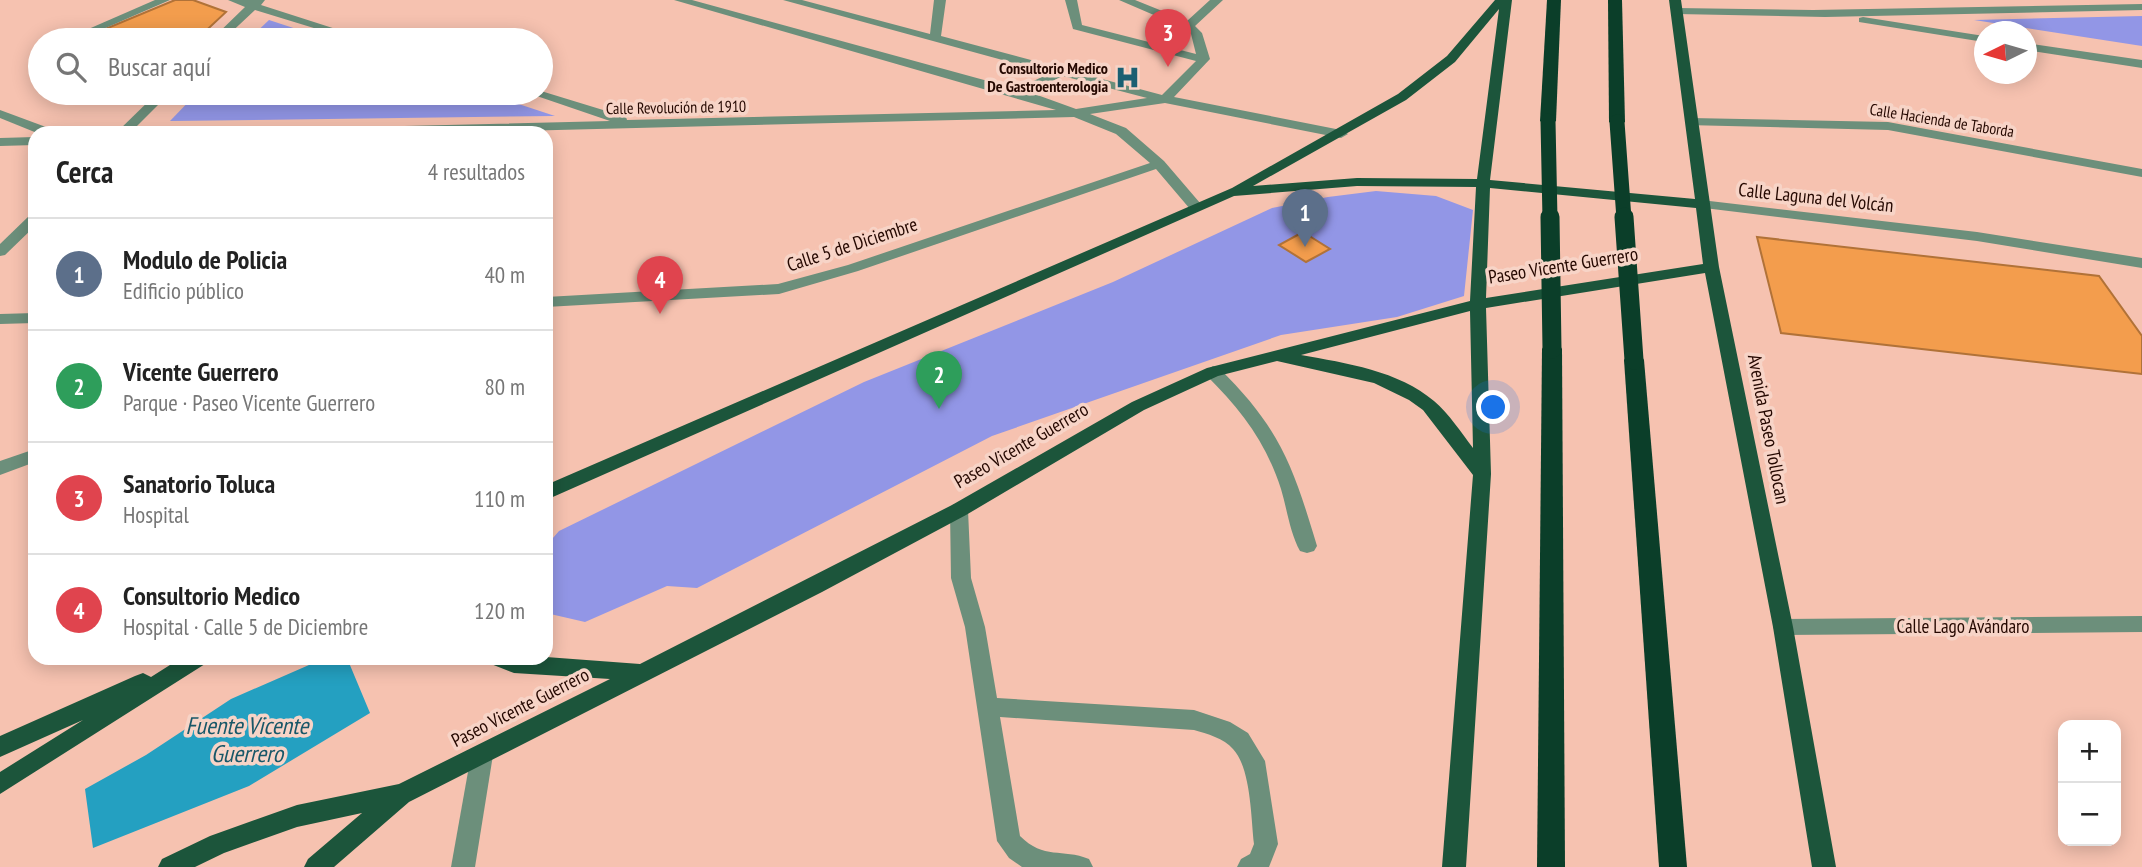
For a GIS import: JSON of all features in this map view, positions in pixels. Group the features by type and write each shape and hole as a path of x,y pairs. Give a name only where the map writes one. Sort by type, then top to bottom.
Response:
{"highway":[{"path":"1551,867 1552,349 1548,121 1554,0"},
{"path":"1615,0 1617,122 1673,867"}],"main road":[{"path":"553,490 1231,192 1341,134 1402,97 1451,58 1503,0"},
{"path":"1454,867 1482,474 1478,304 1483,183 1503,0"},
{"name":"Avenida Paseo Tollocan","path":"1676,6 1711,267 1783,627 1824,867"},
{"path":"1231,192 1357,182 1483,183"},
{"name":"Calle Laguna del Volcán","path":"1483,183 1701,204"},
{"name":"Paseo Vicente Guerrero","path":"316,867 401,795 815,586 959,509 1138,406 1213,372 1478,304 1711,267"},
{"path":"1276,355 1346,368 1395,387 1428,405 1482,474"},
{"path":"0,747 182,665"},
{"path":"0,784 187,665"},
{"path":"530,665 640,672"},
{"name":"Paseo Vicente Guerrero","path":"170,867 218,844 298,816 401,795"}],"street":[{"path":"97,28 164,0"},
{"path":"234,0 256,3 329,28"},
{"path":"680,0 1018,93 1121,131 1160,164 1195,206"},
{"path":"789,0 1165,99 1341,134"},
{"path":"935,37 940,0"},
{"path":"1070,0 1077,27 1204,59"},
{"path":"1125,0 1188,26 1196,33 1204,59"},
{"path":"1188,26 1217,0"},
{"path":"230,28 256,3"},
{"path":"1676,6 1816,13 2142,7"},
{"path":"1816,13 1974,37"},
{"path":"2037,48 2142,64"},
{"path":"1165,99 1204,59"},
{"path":"1018,93 1061,72"},
{"path":"553,99 637,125"},
{"name":"Calle Revolución de 1910","path":"553,127 1074,113 1165,99"},
{"path":"129,126 151,105"},
{"path":"0,114 31,126"},
{"name":"Calle Hacienda de Taborda","path":"1691,122 1888,126 2142,173"},
{"path":"0,142 28,141"},
{"name":"Calle 5 de Diciembre","path":"553,302 779,289 853,268 1160,164"},
{"name":"Calle Laguna del Volcán","path":"1701,204 1924,229 2056,247 2142,263"},
{"path":"0,252 28,225"},
{"path":"0,319 28,318"},
{"path":"1213,372 1254,416 1271,443 1286,475 1307,546"},
{"path":"0,468 28,458"},
{"path":"959,509 961,578 975,627 989,707 1000,799 1009,841 1021,856 1035,864 1081,867"},
{"name":"Calle Lago Avándaro","path":"1783,627 2142,624"},
{"path":"989,707 1194,720 1222,729 1240,740 1254,761 1266,844 1259,862 1249,867"},
{"path":"464,867 482,755"}],"shaded area":[{"path":"2142,16 2142,46 2037,30 2037,21 1974,20"},
{"path":"269,20 293,28 261,28"},
{"path":"185,105 522,105 555,116 170,121"},
{"path":"1376,191 1436,196 1473,210 1464,296 1397,317 1281,335 992,436 697,588 667,586 585,622 553,615 553,538 559,531 864,382 1113,282 1272,208"}],"water":[{"name":"Fuente Vicente Guerrero","path":"309,665 350,665 370,713 249,786 93,848 85,789 146,755 231,699"}],"building":[{"path":"175,0 193,0 226,12 209,28 108,28"},
{"path":"1303,232 1330,249 1306,262 1279,245"},
{"path":"1757,237 2099,276 2142,336 2142,374 1781,333"}],"place":[{"name":"Sanatorio Toluca","path":"1168,67"},
{"name":"Consultorio Medico De Gastroenterologia","path":"1128,77"},
{"name":"Modulo de Policia","path":"1305,247"},
{"name":"Consultorio Medico","path":"660,314"},
{"name":"Vicente Guerrero","path":"939,409"}]}
